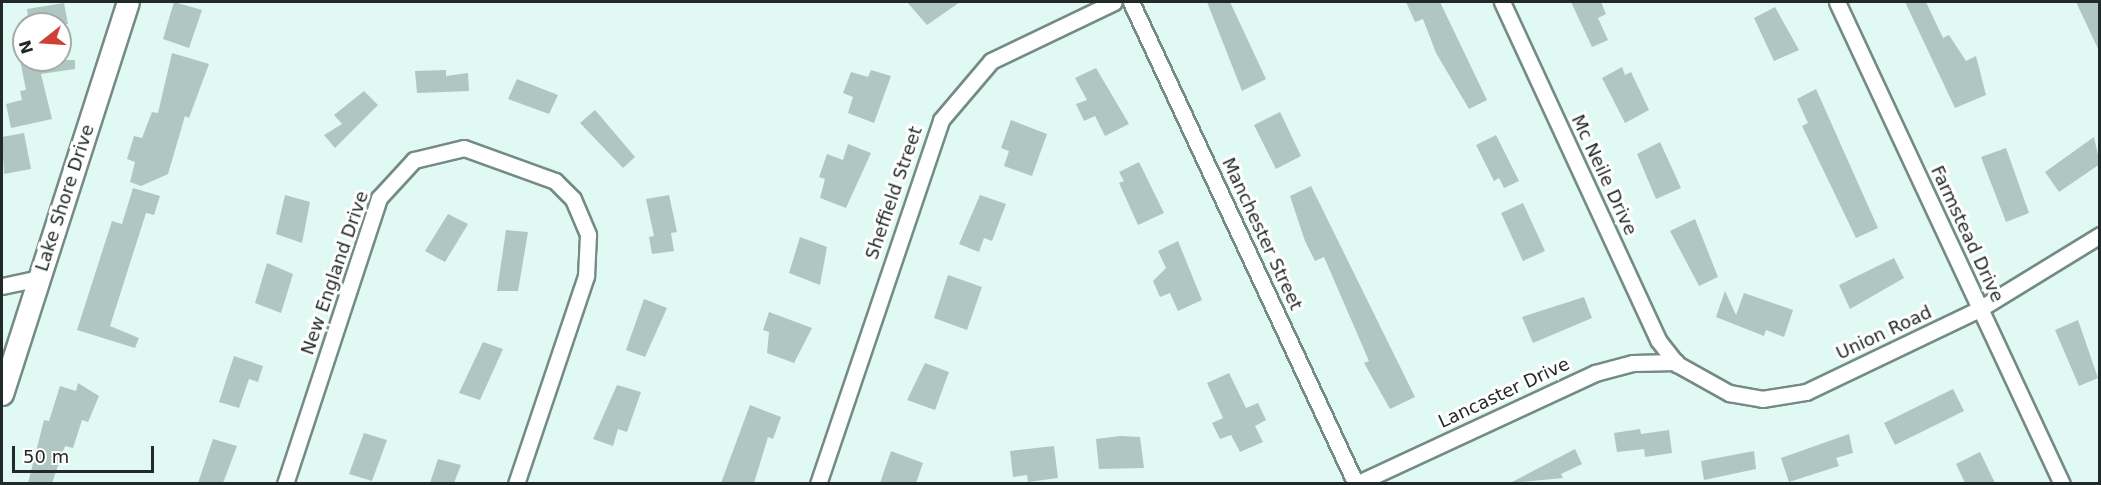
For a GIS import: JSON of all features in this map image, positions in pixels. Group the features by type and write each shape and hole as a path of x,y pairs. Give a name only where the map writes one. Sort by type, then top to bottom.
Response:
{"street":[{"name":"Lake Shore Drive","path":"2,394 128,2"},
{"name":"Sheffield Street","path":"818,483 941,120 991,61 1114,2"},
{"name":"Manchester Street","path":"1131,2 1356,483"},
{"name":"Mc Neile Drive","path":"1502,2 1658,340 1676,362"},
{"name":"Farmstead Drive","path":"1838,2 2062,483"},
{"name":"New England Drive","path":"285,483 379,198 414,160 464,148 555,181 576,205 588,235 586,276 516,483"},
{"name":"Union Road","path":"1676,362 1729,393 1781,398 1981,308 2100,235"},
{"path":"2,286 39,278"},
{"name":"Lancaster Drive","path":"1356,483 1595,374 1633,363 1676,362"}],"building":[{"path":"174,2 202,10 189,48 163,39"},
{"path":"907,2 960,2 927,25"},
{"path":"1207,2 1230,2 1266,79 1242,91"},
{"path":"1406,2 1440,2 1487,100 1469,109 1436,53 1423,19 1415,22"},
{"path":"1571,2 1601,2 1606,14 1598,18 1608,40 1592,47"},
{"path":"1905,2 1926,2 1943,38 1949,35 1966,61 1976,56 1986,95 1955,108"},
{"path":"2076,2 2100,2 2100,53"},
{"path":"64,3 66,12 27,12 27,9"},
{"path":"1775,7 1799,50 1774,61 1754,18"},
{"path":"172,53 209,64 189,118 185,116 168,174 141,186 130,182 135,162 127,159 134,136 142,138 152,112 158,113"},
{"path":"72,60 75,60 75,69 72,69"},
{"path":"1622,67 1625,75 1631,72 1649,110 1625,123 1602,78"},
{"path":"1096,68 1129,124 1105,136 1095,116 1084,121 1076,104 1087,100 1075,78"},
{"path":"446,70 446,76 468,73 469,91 417,93 415,71"},
{"path":"871,70 891,76 874,123 848,113 853,97 843,93 851,72 868,77"},
{"path":"22,72 55,72 41,74 52,119 11,128 6,104 22,100 20,91 26,90"},
{"path":"517,79 558,95 549,114 508,99"},
{"path":"1816,89 1878,228 1856,238 1802,126 1808,123 1797,99"},
{"path":"364,91 378,105 335,148 324,135 342,124 334,115"},
{"path":"595,110 635,157 623,168 580,123"},
{"path":"1280,112 1301,156 1276,169 1254,125"},
{"path":"1011,120 1047,134 1032,176 1004,166 1009,151 1001,148"},
{"path":"24,133 31,169 4,174 2,137"},
{"path":"1496,135 1519,181 1504,188 1499,178 1494,181 1476,145"},
{"path":"2094,137 2100,164 2059,192 2045,172"},
{"path":"1660,142 1681,188 1656,199 1637,154"},
{"path":"848,144 871,153 846,208 820,198 825,179 819,177 827,154 843,160"},
{"path":"2006,148 2029,213 2006,222 1981,157"},
{"path":"1139,162 1164,213 1138,225 1119,183 1124,181 1119,172"},
{"path":"1311,186 1415,397 1390,409 1364,363 1369,361 1324,257 1315,261 1305,241 1290,196"},
{"path":"133,188 160,196 154,215 146,213 110,326 139,338 135,348 77,330 112,221 122,224"},
{"path":"285,195 310,202 302,243 276,234"},
{"path":"669,195 677,232 671,233 674,251 652,254 649,237 654,236 646,199"},
{"path":"980,195 1006,204 992,241 984,238 979,252 959,244"},
{"path":"1523,203 1545,251 1523,261 1501,213"},
{"path":"448,214 468,224 445,262 425,251"},
{"path":"1695,219 1718,277 1699,286 1670,231"},
{"path":"506,230 528,232 518,291 497,291"},
{"path":"800,237 827,247 820,285 789,273"},
{"path":"1178,241 1202,300 1178,311 1170,293 1160,297 1153,281 1166,268 1158,251"},
{"path":"1894,258 1904,278 1850,309 1839,285"},
{"path":"267,263 293,274 281,313 255,303"},
{"path":"948,275 982,287 967,330 934,318"},
{"path":"1725,291 1736,315 1744,293 1793,310 1784,337 1766,330 1764,336 1716,317"},
{"path":"1584,297 1592,318 1533,343 1522,317"},
{"path":"644,299 667,308 645,357 626,350"},
{"path":"769,312 812,328 794,363 767,353 769,332 763,330"},
{"path":"2078,320 2098,378 2079,386 2055,330"},
{"path":"483,342 503,349 480,400 459,393"},
{"path":"234,356 263,366 258,382 249,379 239,408 219,402"},
{"path":"925,363 949,372 935,410 907,400"},
{"path":"1229,373 1246,408 1258,403 1266,420 1255,426 1263,442 1240,452 1231,435 1220,439 1212,423 1223,418 1207,383"},
{"path":"78,383 99,396 88,422 82,420 73,448 65,446 52,483 28,483 44,420 49,421 60,386 76,391"},
{"path":"617,385 641,392 627,432 618,429 613,446 593,439"},
{"path":"1953,389 1964,411 1895,445 1884,423"},
{"path":"750,405 781,417 773,439 768,437 754,483 721,483"},
{"path":"1640,429 1641,434 1669,430 1672,453 1645,457 1644,449 1617,452 1614,433"},
{"path":"364,433 387,440 372,481 349,474"},
{"path":"1849,434 1853,453 1836,458 1839,466 1789,482 1781,458"},
{"path":"1120,436 1140,437 1144,468 1099,469 1096,439"},
{"path":"213,439 237,446 223,483 198,483"},
{"path":"1054,446 1058,478 1028,482 1027,475 1013,477 1010,451"},
{"path":"1575,449 1582,464 1561,474 1563,478 1510,483"},
{"path":"891,451 923,463 916,483 880,483"},
{"path":"1754,451 1756,469 1704,480 1701,461"},
{"path":"1980,452 1995,483 1965,483 1956,464"},
{"path":"438,459 461,465 454,483 430,483"}]}
